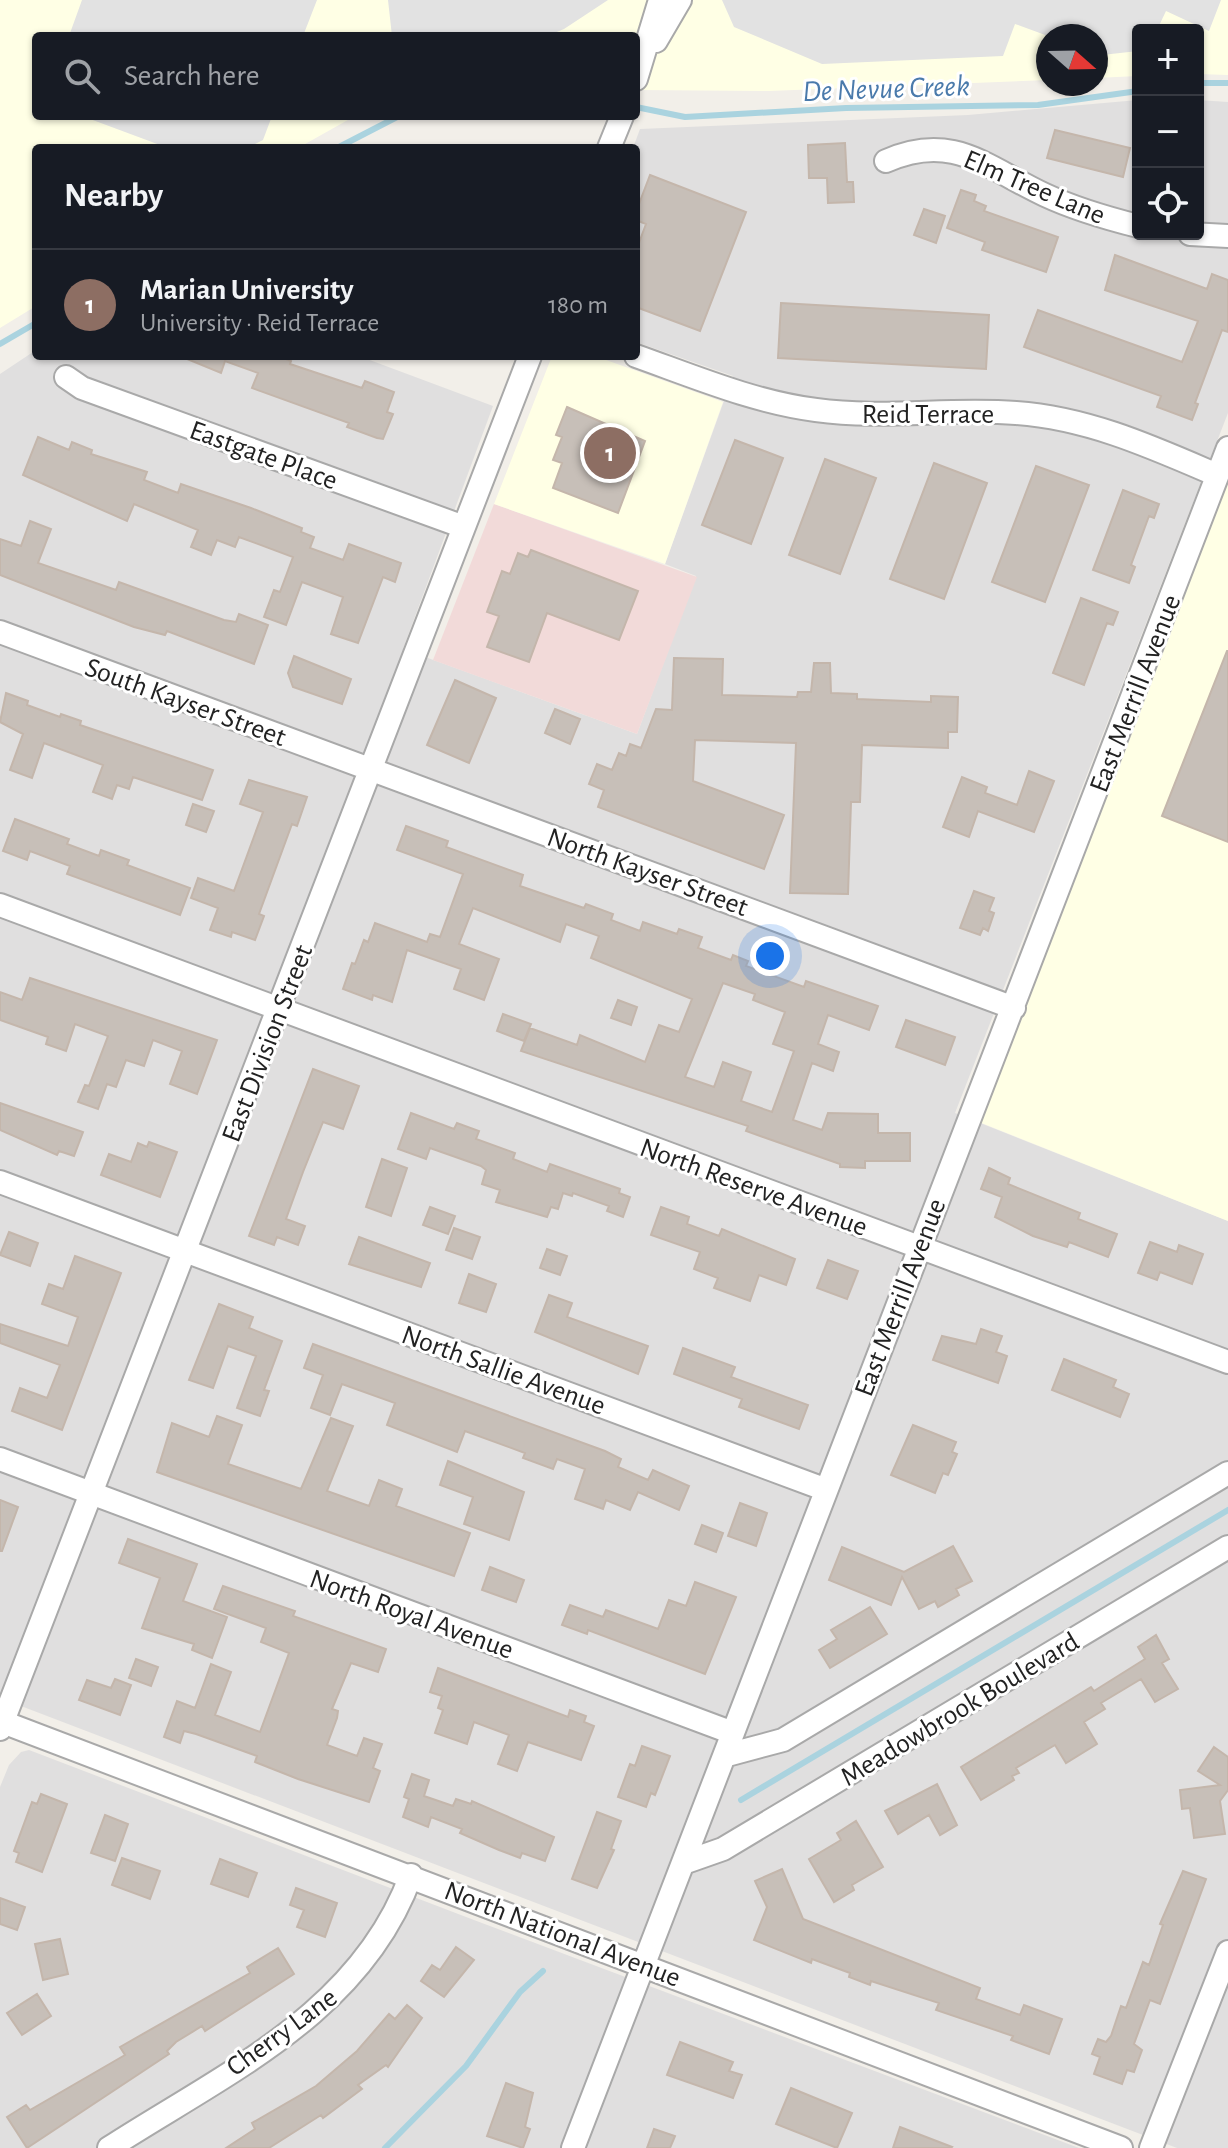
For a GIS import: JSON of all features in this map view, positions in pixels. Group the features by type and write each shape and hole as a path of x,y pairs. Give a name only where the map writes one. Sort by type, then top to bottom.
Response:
{"street":[{"path":"640,69 660,0"},
{"path":"640,69 680,0"},
{"path":"611,144 620,120"},
{"name":"Elm Tree Lane","path":"886,161 922,150 968,154 1053,198 1132,224"},
{"path":"1204,235 1228,236"},
{"name":"Reid Terrace","path":"640,357 744,394 812,410 874,414 989,412 1060,419 1125,436 1217,475"},
{"name":"East Division Street","path":"1,1724 280,1010 528,360"},
{"name":"Eastgate Place","path":"66,377 82,388 464,527"},
{"name":"East Merrill Avenue","path":"573,2148 727,1755 824,1489 1014,1008 1228,448"},
{"name":"South Kayser Street","path":"0,632 372,769"},
{"name":"North Kayser Street","path":"372,769 1014,1008"},
{"name":"North Reserve Avenue","path":"0,905 1228,1362"},
{"name":"North Sallie Avenue","path":"0,1182 824,1489"},
{"name":"North Royal Avenue","path":"0,1459 733,1733"},
{"path":"727,1755 783,1740 1228,1473"},
{"name":"Meadowbrook Boulevard","path":"686,1862 723,1849 1228,1547"},
{"name":"North National Avenue","path":"1,1724 411,1875 1121,2148"},
{"name":"Cherry Lane","path":"109,2148 296,2027 330,2000 378,1943 411,1875"},
{"path":"1151,2148 1228,1952"}],"shaded area":[{"path":"0,0 1228,0 1228,75 1204,74 1204,24 1132,24 1132,76 1108,77 1108,24 1036,24 1036,80 769,91 640,90 640,32 32,32 32,120 348,120 305,144 32,144 32,308 0,328"},
{"path":"82,0 317,0 305,32 70,32"},
{"path":"388,0 608,0 557,32 392,32"},
{"path":"722,0 1221,0 1209,31 1204,29 1204,24 1194,24 1166,11 1160,24 1132,24 1132,52 1108,54 1108,24 1036,24 1036,32 1015,24 1003,56 822,64 734,27"},
{"path":"1204,100 1228,102 1228,413 955,1113 1228,1221 1228,2148 1177,2148 0,1698 0,374 32,353 32,360 370,360 493,406 403,649 637,734 696,576 665,564 733,376 640,343 640,144 634,144 640,129 968,115 1132,101 1132,240 1204,240"},
{"path":"93,120 270,120 263,140 255,144 157,144"},
{"path":"550,360 606,360 723,402 665,564 494,504"},
{"path":"1228,448 1228,1221 969,1118"},
{"path":"494,504 697,577 637,734 433,660"},
{"path":"29,1750 1079,2148 0,2148 0,1787 9,1765 21,1752"}],"building":[{"path":"1055,130 1130,148 1123,177 1047,158"},
{"path":"845,143 847,182 853,182 854,202 828,203 827,178 809,178 808,145"},
{"path":"650,175 746,212 700,331 640,308 640,240 646,224 640,222 640,201"},
{"path":"961,190 976,195 974,201 986,206 984,211 1058,237 1046,272 982,250 985,242 947,228"},
{"path":"924,209 945,216 936,243 914,235"},
{"path":"1115,255 1207,289 1212,274 1228,280 1228,332 1222,330 1195,403 1198,404 1192,420 1157,407 1161,396 1024,347 1038,310 1182,362 1198,321 1105,290"},
{"path":"781,303 989,315 986,369 778,358"},
{"path":"190,360 289,360 290,364 362,388 365,381 394,392 387,412 393,414 383,439 377,438 347,427 349,423 252,388 258,373 225,361 221,373"},
{"path":"567,407 645,441 618,513 553,488 562,463 553,460 562,437 556,435"},
{"path":"38,437 69,450 72,442 92,450 91,454 147,472 144,480 178,493 181,484 302,528 301,532 314,537 310,548 343,560 349,544 401,563 395,582 383,577 358,643 331,634 343,597 302,582 286,625 264,617 274,590 280,592 293,557 239,537 235,547 217,540 211,555 191,547 198,530 134,504 127,521 23,475"},
{"path":"735,440 783,458 751,544 702,525"},
{"path":"825,459 876,478 840,574 789,555"},
{"path":"934,463 987,483 944,599 890,579"},
{"path":"1036,466 1089,485 1045,602 992,582"},
{"path":"1123,490 1159,504 1154,518 1149,516 1131,565 1135,567 1129,583 1093,570"},
{"path":"30,521 51,529 38,563 116,590 119,582 224,620 236,622 239,614 268,625 254,664 167,631 165,635 134,627 0,575 0,539 21,546"},
{"path":"531,550 638,591 619,640 547,613 529,662 487,647 499,616 487,612 502,571 510,574 518,553 528,557"},
{"path":"1081,598 1118,612 1113,625 1107,623 1084,685 1053,673"},
{"path":"1228,651 1228,842 1162,816"},
{"path":"294,656 351,679 342,704 293,687 288,673"},
{"path":"674,658 723,659 722,695 797,697 798,692 811,692 814,663 830,663 831,693 857,694 857,699 931,702 931,696 958,697 957,732 948,732 948,748 862,745 860,802 851,802 848,894 790,893 796,743 695,740 693,781 784,815 764,869 598,807 604,790 589,784 597,764 612,770 619,753 626,756 630,744 641,748 656,709 672,710"},
{"path":"455,680 496,698 469,763 427,745"},
{"path":"6,693 28,701 27,705 81,721 80,725 213,770 202,800 133,777 129,789 117,785 112,799 93,792 103,765 44,743 32,778 10,770 23,734 0,722"},
{"path":"555,709 580,719 570,744 545,733"},
{"path":"1029,771 1054,781 1034,832 978,811 969,837 943,827 962,777 987,787 985,793 1017,805"},
{"path":"249,780 307,797 297,826 292,824 259,914 264,916 255,940 232,932 231,937 210,930 218,908 191,898 198,878 234,891 263,812 240,804"},
{"path":"193,804 214,811 206,832 186,825"},
{"path":"15,819 69,839 67,844 99,856 101,850 129,860 127,865 190,888 180,915 67,874 70,866 30,851 27,860 3,851"},
{"path":"406,826 448,841 446,847 523,875 520,886 584,908 586,904 613,914 611,920 640,931 643,922 677,934 679,929 702,937 698,948 731,960 733,955 748,961 746,966 804,987 806,981 878,1006 869,1030 828,1015 818,1044 839,1052 833,1071 812,1063 793,1120 822,1130 828,1113 878,1114 878,1133 910,1133 910,1161 865,1161 865,1168 840,1167 840,1164 746,1131 748,1126 521,1051 530,1028 577,1045 580,1035 645,1062 659,1025 679,1032 692,999 591,958 599,936 566,924 560,942 473,908 459,944 499,959 484,1000 454,989 461,969 407,950 392,1002 373,995 372,1000 343,989 352,963 355,964 364,940 368,942 375,923 427,942 430,934 440,937 463,874 397,850","holes":["723,983 755,994 753,1000 785,1012 773,1044 794,1051 772,1112 741,1101 751,1072 723,1062 714,1087 685,1077"]},
{"path":"974,891 994,898 989,911 994,913 988,931 983,928 980,935 960,928"},
{"path":"30,978 217,1040 197,1094 170,1084 182,1051 153,1040 144,1066 126,1060 116,1087 107,1084 98,1109 78,1102 85,1085 89,1086 108,1036 75,1024 66,1051 46,1044 48,1037 0,1020 0,992 22,1000"},
{"path":"618,1000 637,1007 631,1025 611,1018"},
{"path":"503,1014 531,1024 524,1041 497,1031"},
{"path":"906,1020 955,1037 945,1065 896,1047"},
{"path":"313,1069 359,1086 343,1129 323,1122 303,1172 286,1219 305,1226 298,1245 277,1237 274,1245 249,1236"},
{"path":"0,1103 83,1132 74,1156 59,1151 57,1155 0,1130"},
{"path":"411,1113 454,1129 457,1123 479,1131 476,1139 515,1153 513,1159 547,1172 550,1164 620,1189 619,1193 630,1197 623,1217 607,1211 609,1206 573,1193 572,1196 563,1193 558,1209 551,1207 547,1217 496,1202 500,1190 482,1184 486,1170 481,1166 430,1148 426,1159 398,1149"},
{"path":"149,1142 177,1152 160,1197 101,1175 109,1154 131,1162 138,1143 147,1147"},
{"path":"382,1159 407,1168 391,1216 366,1207"},
{"path":"989,1168 1010,1178 1008,1184 1080,1213 1078,1219 1117,1234 1108,1257 1069,1242 1067,1247 1033,1236 995,1217 1002,1197 981,1189"},
{"path":"430,1207 455,1216 448,1234 423,1225"},
{"path":"661,1207 689,1217 687,1224 719,1236 722,1229 795,1259 786,1285 759,1275 750,1301 714,1288 718,1278 694,1269 700,1252 651,1235"},
{"path":"454,1228 480,1237 472,1259 446,1250"},
{"path":"9,1232 38,1243 30,1266 0,1255"},
{"path":"359,1237 430,1263 421,1287 349,1264"},
{"path":"1150,1242 1177,1252 1179,1245 1203,1254 1192,1284 1160,1272 1157,1280 1138,1273"},
{"path":"547,1249 567,1256 560,1275 540,1268"},
{"path":"75,1256 121,1273 62,1430 12,1411 20,1388 47,1398 60,1365 0,1343 0,1324 68,1346 78,1317 42,1304 49,1284 63,1289"},
{"path":"828,1260 858,1271 847,1299 817,1288"},
{"path":"469,1274 496,1284 486,1312 459,1303"},
{"path":"549,1295 572,1303 567,1317 648,1346 638,1374 535,1332"},
{"path":"219,1304 253,1317 249,1328 282,1341 264,1390 269,1391 260,1416 237,1408 256,1356 228,1346 213,1388 189,1380"},
{"path":"981,1329 1002,1336 996,1352 1007,1356 998,1383 933,1360 942,1336 976,1344"},
{"path":"313,1344 605,1451 621,1459 618,1467 648,1480 653,1470 689,1486 679,1510 638,1492 630,1510 606,1500 603,1509 575,1499 585,1469 557,1459 553,1469 523,1458 525,1453 465,1431 457,1452 387,1425 395,1403 342,1384 330,1415 311,1408 323,1375 304,1368"},
{"path":"683,1348 735,1367 731,1377 808,1405 799,1429 739,1407 742,1399 674,1374"},
{"path":"1064,1359 1116,1380 1113,1387 1129,1394 1120,1417 1052,1390"},
{"path":"217,1416 242,1425 228,1464 301,1489 331,1418 353,1426 327,1491 369,1506 379,1480 402,1489 396,1506 470,1533 454,1576 157,1472 172,1423 209,1437"},
{"path":"913,1425 956,1442 952,1452 957,1454 948,1475 943,1473 935,1493 891,1475"},
{"path":"448,1461 524,1492 509,1540 464,1524 473,1497 440,1485"},
{"path":"0,1500 18,1507 2,1551 0,1551"},
{"path":"740,1503 767,1513 756,1546 728,1536"},
{"path":"702,1525 723,1533 716,1552 695,1544"},
{"path":"128,1539 197,1564 183,1601 227,1617 212,1658 192,1650 194,1644 142,1628 160,1578 119,1563"},
{"path":"953,1546 972,1581 956,1589 959,1595 938,1607 935,1601 919,1609 902,1577 891,1605 829,1580 842,1547 904,1572"},
{"path":"490,1567 524,1580 516,1602 482,1590"},
{"path":"695,1582 736,1597 705,1674 588,1630 587,1634 562,1625 570,1605 603,1617 606,1610 658,1629 669,1600 686,1606"},
{"path":"223,1586 295,1611 293,1616 386,1649 378,1672 351,1663 332,1709 338,1711 327,1745 357,1756 364,1738 382,1744 373,1768 380,1771 369,1802 298,1779 255,1762 257,1756 196,1734 184,1731 180,1743 164,1737 177,1701 195,1708 211,1664 231,1672 215,1715 260,1732 289,1653 261,1642 266,1628 214,1609"},
{"path":"870,1607 887,1634 830,1668 819,1650 837,1639 831,1630"},
{"path":"1156,1635 1169,1659 1162,1663 1178,1689 1155,1702 1141,1679 1101,1703 1105,1709 1084,1722 1097,1744 1066,1763 1055,1745 1016,1768 1019,1773 1012,1776 1014,1780 981,1800 961,1767 1091,1687 1094,1691 1145,1659 1138,1647"},
{"path":"136,1659 158,1667 151,1686 129,1678"},
{"path":"438,1668 568,1717 570,1710 586,1716 584,1722 594,1726 581,1760 528,1742 517,1771 498,1764 509,1735 474,1722 467,1744 435,1733 443,1710 438,1708 442,1696 430,1692"},
{"path":"115,1679 131,1685 120,1715 79,1700 87,1680 111,1688"},
{"path":"642,1746 670,1756 655,1795 651,1793 646,1807 618,1797 630,1764 635,1766"},
{"path":"1214,1747 1228,1757 1228,1790 1220,1801 1225,1834 1194,1838 1190,1808 1182,1809 1180,1790 1220,1785 1198,1771"},
{"path":"412,1774 429,1780 424,1796 453,1806 456,1799 471,1804 472,1801 554,1837 545,1861 522,1853 520,1858 499,1850 460,1833 462,1829 431,1817 428,1827 403,1817 409,1799 404,1797"},
{"path":"937,1784 957,1825 940,1835 929,1815 898,1834 885,1811"},
{"path":"41,1794 67,1804 42,1872 16,1862 19,1853 14,1851 32,1802 37,1804"},
{"path":"597,1812 621,1821 611,1849 614,1850 597,1888 572,1879"},
{"path":"105,1815 128,1824 115,1861 91,1853"},
{"path":"856,1821 883,1867 852,1885 854,1890 834,1902 809,1859 841,1840 837,1833"},
{"path":"122,1858 160,1871 150,1899 112,1885"},
{"path":"220,1859 257,1873 248,1897 211,1884"},
{"path":"782,1869 803,1919 980,1988 976,1999 1020,2015 1024,2005 1062,2019 1049,2054 1011,2040 1013,2036 936,2010 939,2003 871,1981 870,1985 849,1977 850,1973 812,1959 811,1963 754,1940 767,1907 755,1881"},
{"path":"1183,1871 1206,1879 1160,2004 1150,2000 1134,2044 1142,2050 1134,2072 1127,2070 1122,2084 1094,2074 1100,2057 1092,2054 1098,2039 1106,2042 1111,2036 1121,2006 1126,2008 1143,1962 1149,1965 1163,1925 1160,1924"},
{"path":"296,1888 337,1903 325,1937 297,1927 304,1910 290,1905"},
{"path":"0,1898 25,1907 17,1930 0,1924"},
{"path":"60,1939 68,1974 43,1980 35,1944"},
{"path":"456,1947 474,1960 444,1997 421,1981 432,1965 440,1970"},
{"path":"278,1948 294,1974 205,2031 202,2026 176,2042 167,2051 169,2054 27,2148 7,2117 26,2105 30,2110 125,2055 120,2047 250,1973 247,1967"},
{"path":"37,1994 51,2016 22,2035 7,2013"},
{"path":"407,2005 422,2018 388,2067 386,2065 358,2085 362,2089 323,2118 321,2115 269,2148 226,2148 255,2129 252,2123 316,2086 357,2051 389,2014 395,2019"},
{"path":"680,2042 733,2062 729,2071 742,2075 733,2098 667,2075"},
{"path":"506,2083 533,2093 525,2127 530,2129 523,2148 487,2136"},
{"path":"791,2088 852,2113 837,2148 776,2124"},
{"path":"900,2127 952,2147 893,2148"},
{"path":"654,2129 675,2136 670,2148 647,2148"}],"waterway":[{"name":"De Nevue Creek","path":"1204,83 1228,83"},
{"name":"De Nevue Creek","path":"640,108 685,117 846,108 1038,105 1132,92"},
{"name":"De Nevue Creek","path":"345,144 391,120"},
{"name":"De Nevue Creek","path":"0,344 32,325"},
{"path":"741,1800 1228,1510"},
{"path":"385,2148 466,2066 520,1992 543,1971"}],"place":[{"name":"Marian University","path":"610,453"}]}
